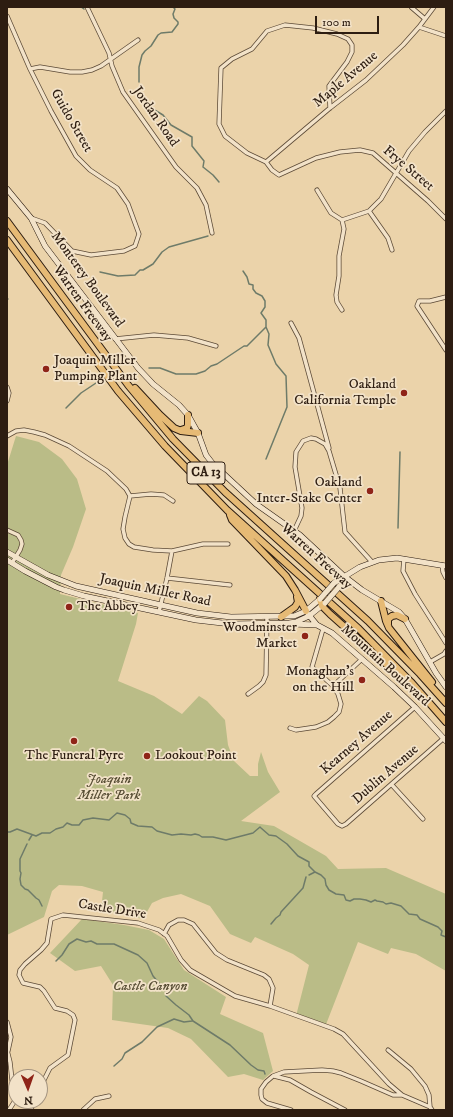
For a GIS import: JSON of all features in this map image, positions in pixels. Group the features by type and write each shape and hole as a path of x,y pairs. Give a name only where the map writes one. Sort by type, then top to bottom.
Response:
{"highway":[{"name":"Warren Freeway","path":"7,221 103,353 150,413 198,465 368,621 446,704"},
{"name":"Warren Freeway","path":"7,240 132,407 165,446 227,510 360,629 446,722"},
{"path":"103,353 160,415 177,430 198,433"},
{"path":"177,430 187,428 189,422 188,416"},
{"path":"227,510 232,520 281,571 295,590 307,614"},
{"path":"281,617 293,610 297,605 298,598 295,590"},
{"path":"381,601 389,628 431,681 436,692"},
{"path":"323,602 330,614 436,710"},
{"path":"389,628 387,622 392,616 397,615 405,619"}],"main road":[{"name":"Monterey Boulevard","path":"7,189 31,218 45,246 115,339 147,379 174,400 188,416 198,433 206,455 216,469 256,504 305,539 344,577 357,587 399,612 405,619 446,687"},
{"name":"Joaquin Miller Road","path":"7,552 48,575 76,586 160,606 197,613 224,616 281,617 307,614"},
{"path":"323,602 334,583 354,570 372,562 387,559 404,559 444,565"},
{"name":"Joaquin Miller Road","path":"9,561 56,587 84,596 196,620 226,623 280,624 296,622 307,614"},
{"path":"307,614 339,587 344,577"},
{"name":"Mountain Boulevard","path":"307,614 317,625 332,633 415,707 445,740"},
{"path":"280,624 317,625"}],"street":[{"name":"Jordan Road","path":"87,7 109,53 110,59 124,92 176,167 196,188 206,205 212,233"},
{"path":"411,7 425,19"},
{"name":"Maple Avenue","path":"266,162 366,80 403,45 434,7"},
{"name":"Guido Street","path":"7,16 50,111 76,156 90,170 117,188 128,204 139,234 135,246 124,251 91,255 72,251 45,223 31,218"},
{"name":"Frye Street","path":"330,108 329,86 347,62 352,52 352,45 348,39 337,34 313,28 285,25 267,32 252,49 232,59 222,68 219,124 225,136 247,153 266,162 272,170 279,175 316,158 340,152 360,150 373,154 446,218"},
{"path":"419,27 446,36"},
{"path":"30,69 40,67 70,72 82,72 101,66 138,40"},
{"path":"342,220 369,210 381,199 409,151 446,111"},
{"path":"317,190 331,213 342,220 344,229 339,256 339,276 336,294 337,302 342,310"},
{"path":"369,210 388,238 392,250"},
{"path":"446,297 419,302 417,306 446,350"},
{"path":"291,323 298,338 340,488 345,532 372,562"},
{"path":"115,339 154,335 188,338 216,346"},
{"path":"7,387 9,397 7,401"},
{"path":"7,436 16,431 34,432 46,435 69,446 107,471 126,489 130,496 124,517 125,538 130,544 141,549 172,550 203,544 228,544"},
{"path":"294,531 301,516 302,508 295,467 296,452 303,441 311,438 320,441 329,451"},
{"path":"130,496 152,494 164,496 173,501"},
{"path":"7,530 18,535 22,544 16,557 9,561"},
{"path":"159,612 172,550"},
{"path":"404,559 403,571 415,594 446,642"},
{"path":"444,565 443,572 446,578"},
{"path":"167,578 230,585"},
{"path":"248,694 259,686 266,675 266,616"},
{"path":"290,728 296,730 316,727 328,722 339,712 341,704 338,694 333,686 312,667 323,629"},
{"path":"430,662 444,654 446,651"},
{"path":"333,686 362,659"},
{"name":"Kearney Avenue","path":"342,826 338,824 314,796 415,707"},
{"name":"Dublin Avenue","path":"342,826 445,740"},
{"path":"392,785 423,819"},
{"name":"Castle Drive","path":"48,1072 50,1068 68,1055 75,1020 73,1014 68,1011 55,1008 40,987 22,983 19,975 20,970 25,964 47,943 52,919 57,916 69,915 138,924 159,930 164,934"},
{"path":"270,1006 273,988 269,979 216,954 193,924 184,920 178,920 169,925 164,934 181,960 190,970 235,996 270,1006 334,1029 343,1034 402,1095 431,1108"},
{"path":"7,1022 11,1037 7,1050 11,1069"},
{"path":"388,1050 411,1069 426,1086 431,1108"},
{"path":"291,1110 267,1102 262,1099 260,1095 261,1089 266,1082 273,1076 284,1072 322,1070 333,1071 393,1095 402,1095"},
{"path":"273,1076 290,1080 345,1110"},
{"path":"83,1110 96,1099 109,1096"}],"green space":[{"name":"Joaquin Miller Park","path":"16,436 39,442 62,459 77,479 86,509 73,547 61,575 60,594 138,613 118,681 154,696 182,714 199,696 207,701 225,720 228,745 234,761 250,776 258,776 258,764 261,752 268,772 280,792 241,821 274,826 326,856 338,869 386,868 446,894 446,971 416,954 391,948 388,954 358,942 325,1027 296,1016 309,965 293,954 255,937 251,943 230,934 210,906 181,894 163,898 152,903 143,919 101,910 103,892 82,886 59,885 52,891 44,917 7,935 7,465"},
{"name":"Castle Canyon","path":"82,919 149,930 164,939 184,970 226,997 220,1014 263,1033 273,1071 263,1080 244,1074 228,1077 191,1039 168,1028 112,1020 113,985 101,966 75,971 50,953"}],"waterway":[{"path":"139,82 139,67 142,55 151,46 158,35 161,33 172,32 178,24 174,18 173,14 175,9 173,7"},
{"path":"136,90 138,96 148,106 163,115 171,125 192,137 192,146 204,161 203,167 219,182"},
{"path":"100,272 118,276 135,275 140,270 143,270 153,264 162,252 169,247 208,236"},
{"path":"243,271 249,284 253,285 253,289 256,293 262,296 265,301 265,307 261,313 266,320 266,327 269,334 268,345 276,364 286,376 287,407 266,459"},
{"path":"149,368 160,368 176,374 196,374 205,371 244,346 247,346 266,327"},
{"path":"66,408 81,393 99,381"},
{"path":"398,528 400,452"},
{"path":"7,832 17,829 36,836 42,833 50,833 63,827 67,823 79,825 83,820 93,818 109,820 117,813 125,815 130,819 131,823 138,826 152,827 157,831 172,835 195,834 202,837 213,837 226,840 253,833 260,827 269,835 276,836 287,844 298,856 309,862 309,866 325,879 329,890 336,894 344,895 346,900 350,901 354,899 371,902 375,900 386,904 391,903 401,906 409,914 417,915 420,919 438,927 442,931 441,935 446,937"},
{"path":"29,840 32,835"},
{"path":"27,844 20,859 21,885 39,900 42,906"},
{"path":"309,875 315,872"},
{"path":"271,924 303,888 306,877"},
{"path":"56,961 69,944 77,939 86,942 91,941 97,944 114,944 138,955 147,963 153,976 166,991 166,996 189,1015 193,1021 230,1045 251,1065 258,1070 264,1071 265,1074"},
{"path":"114,1066 122,1059 125,1053 142,1042 157,1027 174,1019 184,1022 192,1021"}],"place":[{"name":"Joaquin Miller Pumping Plant","path":"46,369"},
{"name":"Oakland California Temple","path":"404,393"},
{"name":"Oakland Inter-Stake Center","path":"370,491"},
{"name":"The Abbey","path":"69,607"},
{"name":"Woodminster Market","path":"305,636"},
{"name":"Monaghan's on the Hill","path":"362,680"},
{"name":"The Funeral Pyre","path":"74,741"},
{"name":"Lookout Point","path":"147,756"}]}
